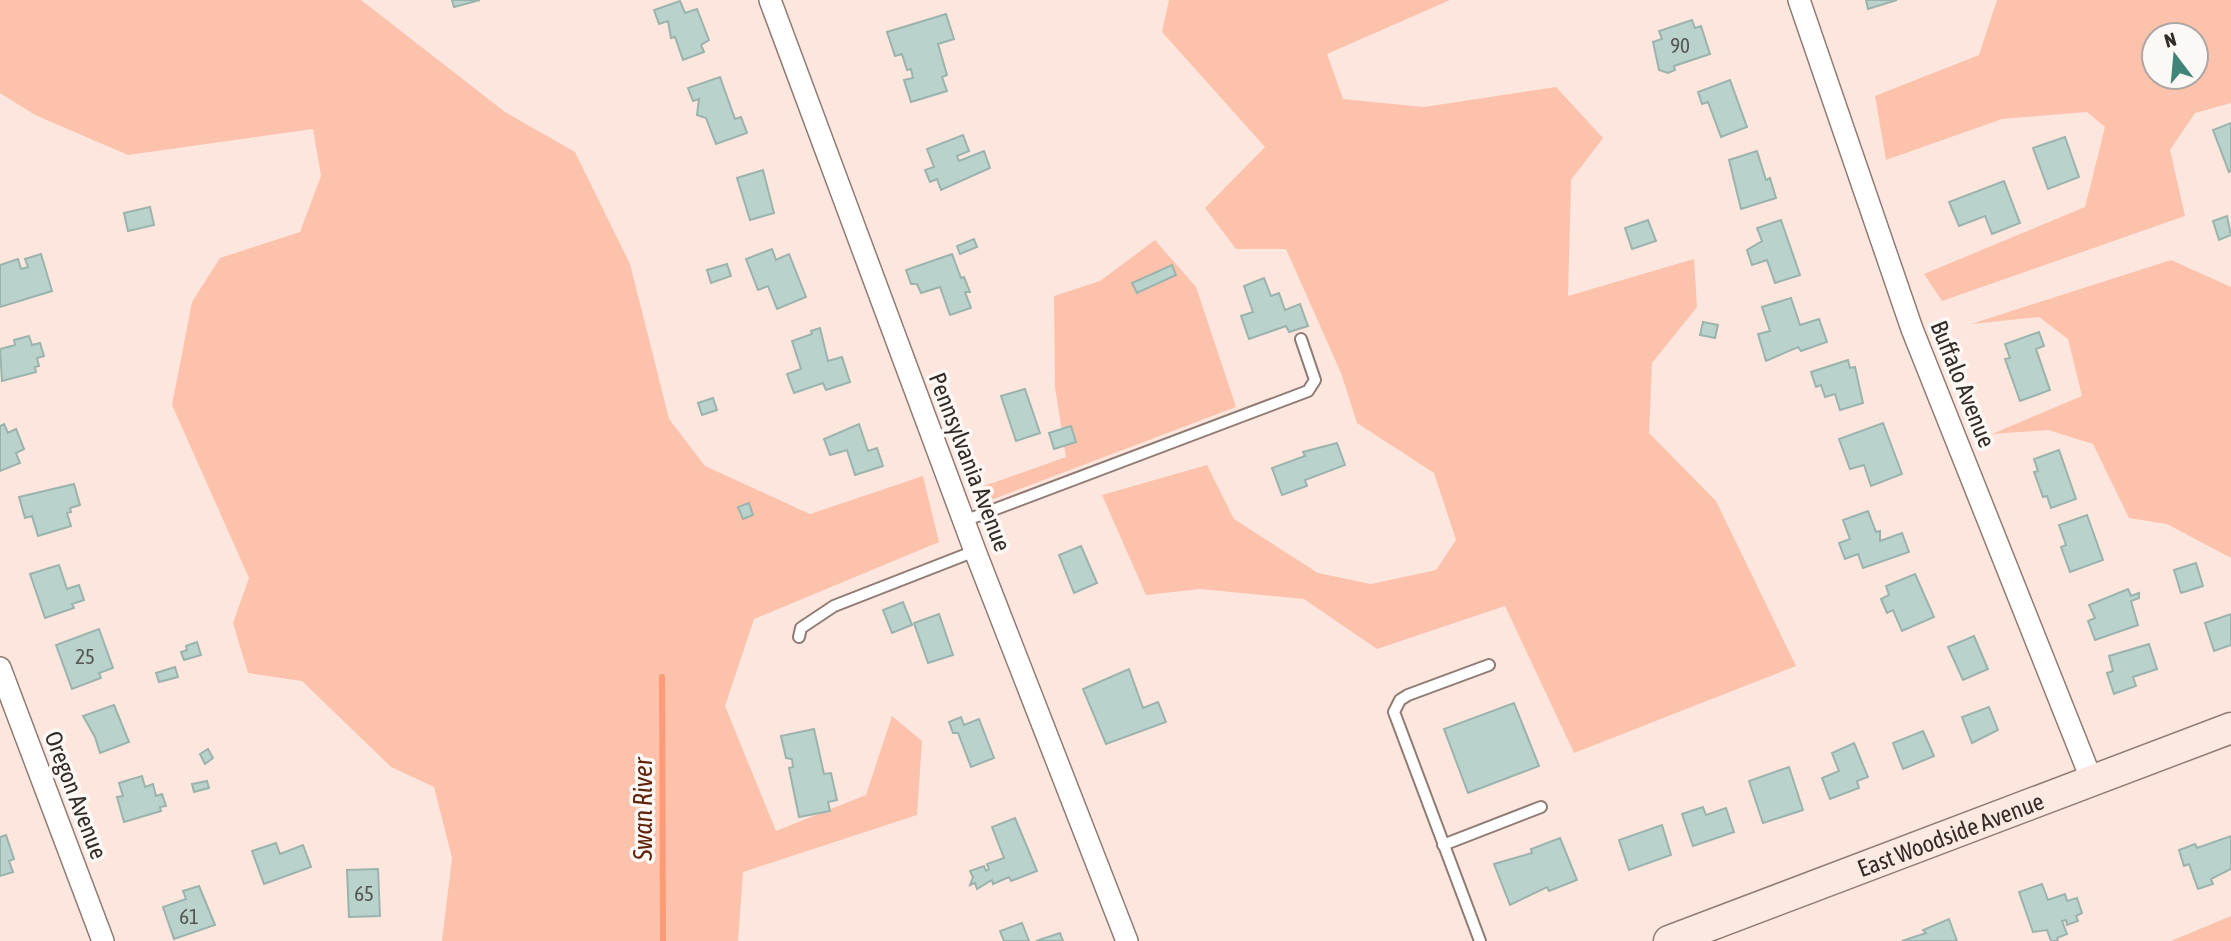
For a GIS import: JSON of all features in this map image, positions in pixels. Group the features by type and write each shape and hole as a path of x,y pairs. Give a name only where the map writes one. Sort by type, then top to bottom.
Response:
{"main road":[{"name":"East Woodside Avenue","path":"1669,941 2231,728"}],"street":[{"name":"Pennsylvania Avenue","path":"769,0 975,551 1127,941"},
{"name":"Buffalo Avenue","path":"1799,0 1912,329 2092,781"},
{"name":"Oregon Avenue","path":"0,668 103,941"}],"lane":[{"path":"964,521 1308,391 1315,380 1301,339"},
{"path":"799,638 801,628 834,606 975,551"},
{"path":"1480,941 1394,712 1400,700 1408,695 1489,665"},
{"path":"1443,845 1541,807"}],"shaded area":[{"path":"0,0 361,0 505,112 575,152 630,264 669,419 705,466 810,514 923,476 939,542 754,619 725,706 776,831 866,795 892,716 922,741 917,815 743,872 738,941 442,941 452,858 434,787 391,767 302,681 248,673 233,623 249,578 172,405 192,302 220,258 300,232 321,176 313,129 128,155 35,115 0,93"},
{"path":"1169,0 1450,0 1327,54 1343,99 1424,107 1556,87 1603,138 1571,180 1568,296 1694,259 1697,307 1652,363 1649,433 1716,501 1796,666 1574,753 1505,606 1377,649 1304,599 1200,589 1146,595 1102,495 1207,465 1234,519 1318,573 1371,584 1436,570 1456,540 1434,473 1357,423 1341,373 1286,249 1236,249 1205,208 1265,147 1162,32"},
{"path":"1997,0 2231,0 2231,103 2195,113 2170,150 2185,216 1942,301 1924,274 2085,207 2105,127 2087,112 2002,119 1886,160 1875,96 1979,55"},
{"path":"1155,240 1196,287 1236,407 983,503 984,486 1066,457 1055,387 1054,296 1100,281"},
{"path":"2171,260 2231,287 2231,558 2167,524 2129,518 2093,444 2048,430 1992,434 2082,396 2068,339 2039,317 1971,324"},
{"path":"2231,916 2231,941 2171,941"}],"building":[{"path":"452,0 480,0 454,7"},
{"path":"1866,0 1897,0 1868,9"},
{"path":"680,1 685,13 697,9 709,40 701,45 704,52 683,60 675,37 671,38 668,21 659,24 654,10"},
{"path":"946,14 954,39 938,44 947,75 942,77 947,91 911,102 904,80 913,78 911,69 907,70 902,54 895,56 887,32"},
{"path":"1692,20 1695,28 1701,26 1710,54 1674,66 1675,70 1668,73 1659,70 1653,42 1662,39 1659,31"},
{"path":"720,77 735,119 741,117 747,133 716,144 706,118 697,115 699,99 693,101 688,88"},
{"path":"1730,80 1747,127 1721,137 1708,102 1702,104 1698,92"},
{"path":"2231,123 2231,171 2229,172 2213,130"},
{"path":"963,135 969,151 957,156 959,161 984,151 990,168 941,190 937,179 930,182 925,170 934,167 927,149"},
{"path":"2065,137 2079,177 2048,189 2033,148"},
{"path":"1757,151 1766,180 1770,178 1776,198 1741,209 1729,160"},
{"path":"763,170 774,213 750,220 737,178"},
{"path":"2004,181 2020,223 1992,234 1985,216 1959,226 1949,202"},
{"path":"150,207 154,225 128,231 124,213"},
{"path":"2227,216 2231,235 2219,240 2213,221"},
{"path":"1648,220 1656,241 1632,249 1625,228"},
{"path":"1781,220 1800,275 1775,283 1767,260 1752,265 1747,250 1762,241 1757,228"},
{"path":"974,239 977,247 960,254 957,246"},
{"path":"772,249 776,260 789,254 806,297 777,309 768,286 758,290 746,259"},
{"path":"41,254 52,291 0,307 0,265 18,259 21,269 28,267 25,259"},
{"path":"952,254 961,278 964,277 970,292 965,292 971,308 950,315 940,287 921,293 917,284 911,284 906,270"},
{"path":"727,264 731,276 711,283 707,270"},
{"path":"1172,265 1176,275 1137,293 1132,283"},
{"path":"1264,278 1271,296 1279,293 1285,310 1300,304 1308,326 1289,332 1286,326 1249,339 1241,316 1253,312 1244,286"},
{"path":"1791,298 1800,325 1819,319 1827,342 1801,351 1798,347 1766,361 1758,334 1770,331 1762,307"},
{"path":"1703,322 1718,325 1715,338 1700,335"},
{"path":"820,328 828,361 842,357 850,382 826,390 823,383 794,393 787,374 801,369 792,341"},
{"path":"2039,332 2044,346 2036,349 2050,390 2020,401 2005,359 2010,358 2005,344"},
{"path":"29,336 32,345 40,343 44,356 37,358 39,366 35,367 36,372 2,381 0,349 15,345 14,340"},
{"path":"1848,360 1850,368 1855,367 1863,403 1840,410 1835,394 1825,397 1821,385 1816,387 1811,372"},
{"path":"1025,389 1040,433 1016,441 1001,396"},
{"path":"713,398 717,410 702,415 698,403"},
{"path":"1883,423 1902,474 1871,486 1864,465 1850,469 1839,439"},
{"path":"4,424 8,433 16,429 24,449 16,453 20,463 0,471 0,426"},
{"path":"859,424 868,451 877,448 883,466 855,475 847,450 830,455 824,439"},
{"path":"1071,426 1076,442 1054,449 1049,433"},
{"path":"1337,443 1345,465 1305,480 1307,486 1282,495 1272,468 1305,456 1303,452"},
{"path":"2059,450 2076,499 2051,508 2047,496 2043,497 2034,472 2038,471 2034,459"},
{"path":"74,484 80,505 70,508 71,512 67,513 71,526 38,536 32,516 25,518 19,497"},
{"path":"749,503 753,515 743,519 738,507"},
{"path":"1868,511 1876,532 1880,531 1880,541 1902,533 1909,552 1863,568 1858,554 1845,559 1839,543 1850,539 1843,520"},
{"path":"2087,515 2103,560 2070,572 2061,547 2066,545 2059,525"},
{"path":"1081,546 1097,583 1074,593 1059,555"},
{"path":"2196,563 2203,586 2181,593 2174,570"},
{"path":"59,565 67,589 79,585 84,600 72,604 74,608 45,618 30,574"},
{"path":"1915,574 1934,617 1902,631 1893,610 1887,613 1881,599 1889,595 1886,586"},
{"path":"2128,589 2131,596 2139,593 2139,598 2131,601 2138,625 2095,640 2088,621 2095,618 2089,605"},
{"path":"903,602 912,625 892,633 883,610"},
{"path":"939,614 953,655 928,663 914,623"},
{"path":"2231,614 2231,645 2214,651 2205,623"},
{"path":"99,629 113,668 99,673 101,678 72,689 56,645"},
{"path":"1974,636 1988,669 1963,680 1948,647"},
{"path":"197,642 201,655 184,660 181,652 187,650 186,646"},
{"path":"2149,644 2157,669 2133,677 2136,686 2114,694 2107,673 2113,671 2109,656"},
{"path":"175,667 178,677 159,682 156,673"},
{"path":"1129,669 1143,708 1158,702 1166,722 1106,744 1083,689"},
{"path":"1514,703 1539,766 1468,793 1444,729"},
{"path":"114,705 129,742 100,753 95,737 83,716"},
{"path":"1989,707 1998,730 1972,743 1962,717"},
{"path":"961,717 964,725 979,719 994,758 971,767 958,733 953,733 949,722"},
{"path":"814,729 824,774 831,773 837,800 828,802 830,811 799,817 789,768 793,767 792,759 786,758 781,736"},
{"path":"1923,731 1934,756 1903,769 1893,743"},
{"path":"1854,743 1868,777 1857,781 1859,788 1830,799 1822,778 1839,771 1832,753"},
{"path":"208,749 213,758 205,764 200,754"},
{"path":"1789,767 1803,810 1763,823 1749,781"},
{"path":"142,776 145,787 153,784 156,796 162,794 166,806 160,807 161,811 124,822 117,797 123,796 119,783"},
{"path":"207,781 209,788 194,792 192,784"},
{"path":"1703,807 1706,815 1726,808 1734,832 1693,846 1682,814"},
{"path":"1015,818 1037,871 1011,881 1009,877 993,884 992,880 977,889 975,883 970,885 973,877 970,871 984,866 986,871 989,869 987,864 1004,858 992,827"},
{"path":"1662,825 1671,855 1629,870 1619,840"},
{"path":"6,835 14,859 9,861 13,872 0,876 0,837"},
{"path":"2231,836 2231,869 2211,879 2213,884 2198,889 2189,864 2184,866 2179,850 2195,844 2197,848"},
{"path":"1560,838 1577,880 1549,891 1547,887 1510,905 1494,864 1532,853 1531,849"},
{"path":"276,843 280,854 303,845 311,867 264,884 252,851"},
{"path":"378,869 380,916 349,917 347,870"},
{"path":"2042,884 2048,900 2065,894 2067,901 2077,898 2082,913 2076,916 2078,921 2067,925 2066,920 2062,921 2067,934 2057,938 2058,941 2051,941 2047,930 2033,932 2019,892"},
{"path":"199,886 215,925 174,939 163,907 186,899 183,891"},
{"path":"1949,919 1957,941 1902,941 1926,933 1923,930"},
{"path":"1022,923 1029,941 1004,941 1000,931"},
{"path":"1060,933 1063,941 1036,941"}],"waterway":[{"name":"Swan River","path":"662,677 663,941"}]}
